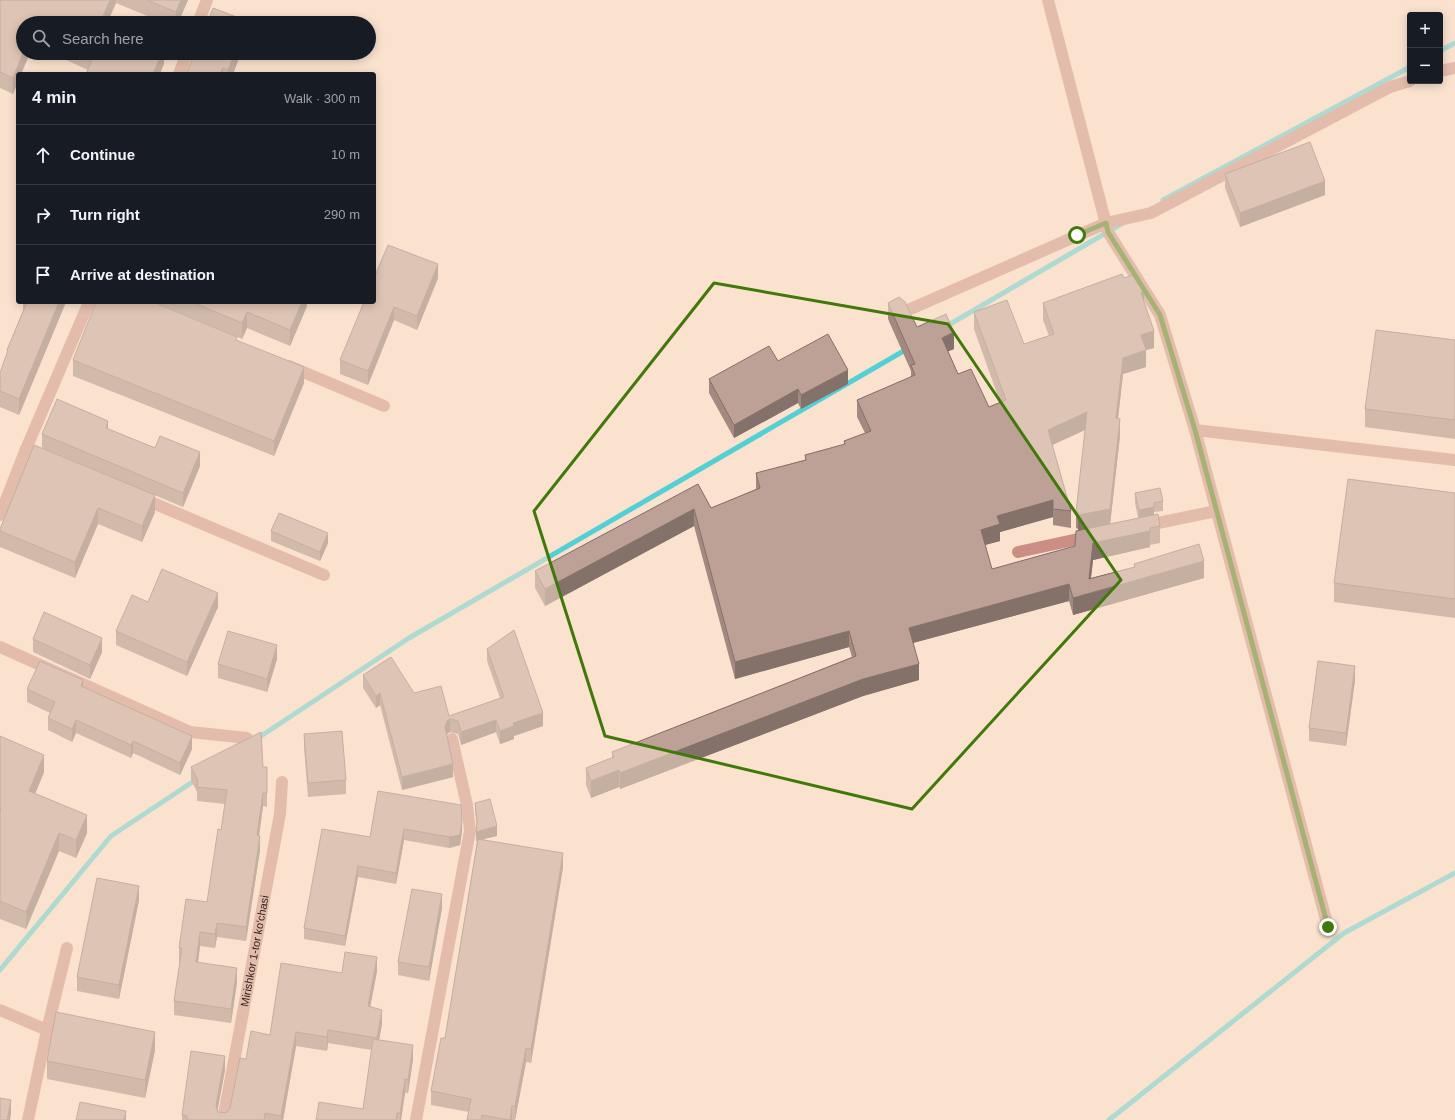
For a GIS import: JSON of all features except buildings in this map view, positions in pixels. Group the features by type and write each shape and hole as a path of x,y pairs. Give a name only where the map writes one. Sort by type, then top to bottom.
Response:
{"street":[{"path":"201,16 207,0"},
{"path":"1048,0 1108,232 1160,315 1195,430 1328,927"},
{"path":"180,72 184,60"},
{"path":"1443,70 1455,68"},
{"path":"906,311 1106,223 1151,214 1390,87 1407,81"},
{"path":"0,515 26,449 88,304"},
{"path":"282,363 384,406"},
{"path":"1195,430 1455,460"},
{"path":"26,449 55,461"},
{"path":"127,492 324,575"},
{"path":"1133,528 1216,511"},
{"path":"1018,552 1102,534"},
{"path":"0,646 190,732 247,738"},
{"path":"416,1120 470,832 467,804 452,739"},
{"name":"Mirishkor 1-tor ko'chasi","path":"223,1120 280,814 282,782"},
{"path":"28,1120 47,1030 67,948"},
{"path":"0,1010 47,1030"}],"highlighted area":[{"path":"714,283 948,324 1121,580 912,809 605,736 534,511"}],"waterway":[{"path":"1443,49 1455,43"},
{"path":"1163,200 1407,69"},
{"path":"945,327 1123,223"},
{"path":"255,740 409,638 907,349"},
{"path":"0,970 111,836 197,779"},
{"path":"1109,1120 1344,933 1455,873"}],"route":[{"path":"1077,235 1106,223 1108,232 1160,315 1195,430 1328,927"}]}
